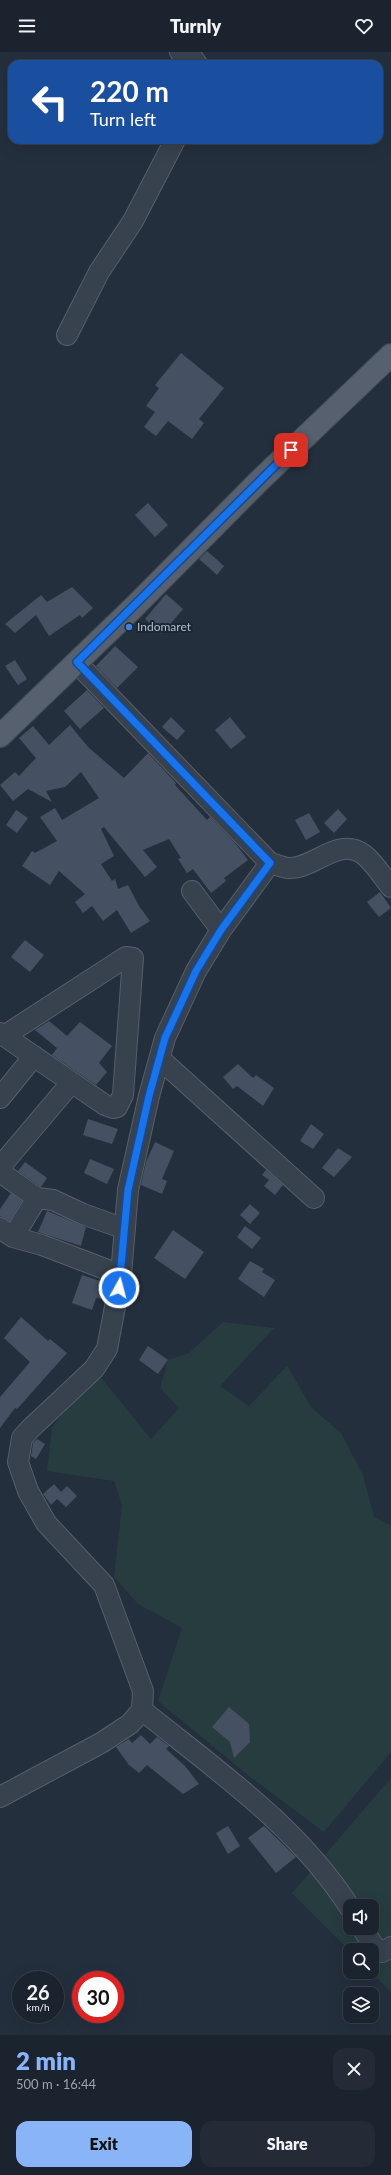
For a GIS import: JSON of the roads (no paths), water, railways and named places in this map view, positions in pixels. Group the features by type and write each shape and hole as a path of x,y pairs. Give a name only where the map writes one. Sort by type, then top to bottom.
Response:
{"main road":[{"path":"0,736 77,662 258,482 391,355"}],"street":[{"path":"180,52 192,57 194,60"},
{"path":"67,335 99,272 137,215 173,144"},
{"path":"77,662 270,863 288,868 310,862 332,852 344,849 354,850 368,859 391,887"},
{"path":"0,1796 101,1743 130,1724 142,1710 143,1691 104,1585 46,1523 28,1491 18,1462 22,1438 40,1418 94,1369 104,1356 107,1349 113,1324 121,1275 128,1190 149,1096 165,1038 196,971 221,930 270,863"},
{"path":"192,891 221,930"},
{"path":"126,957 133,958 124,1088 120,1102 113,1108 105,1105 71,1084 34,1056 2,1035 126,957"},
{"path":"0,1098 34,1056"},
{"path":"160,1058 314,1198"},
{"path":"0,1167 71,1084"},
{"path":"0,1172 37,1198 53,1200 83,1214 125,1229"},
{"path":"37,1198 6,1232 121,1275"},
{"path":"142,1710 257,1803 299,1843 336,1887 344,1899"},
{"path":"367,1935 377,1951 382,1952 391,1947"}],"place":[{"name":"Indomaret","path":"129,627"}]}
